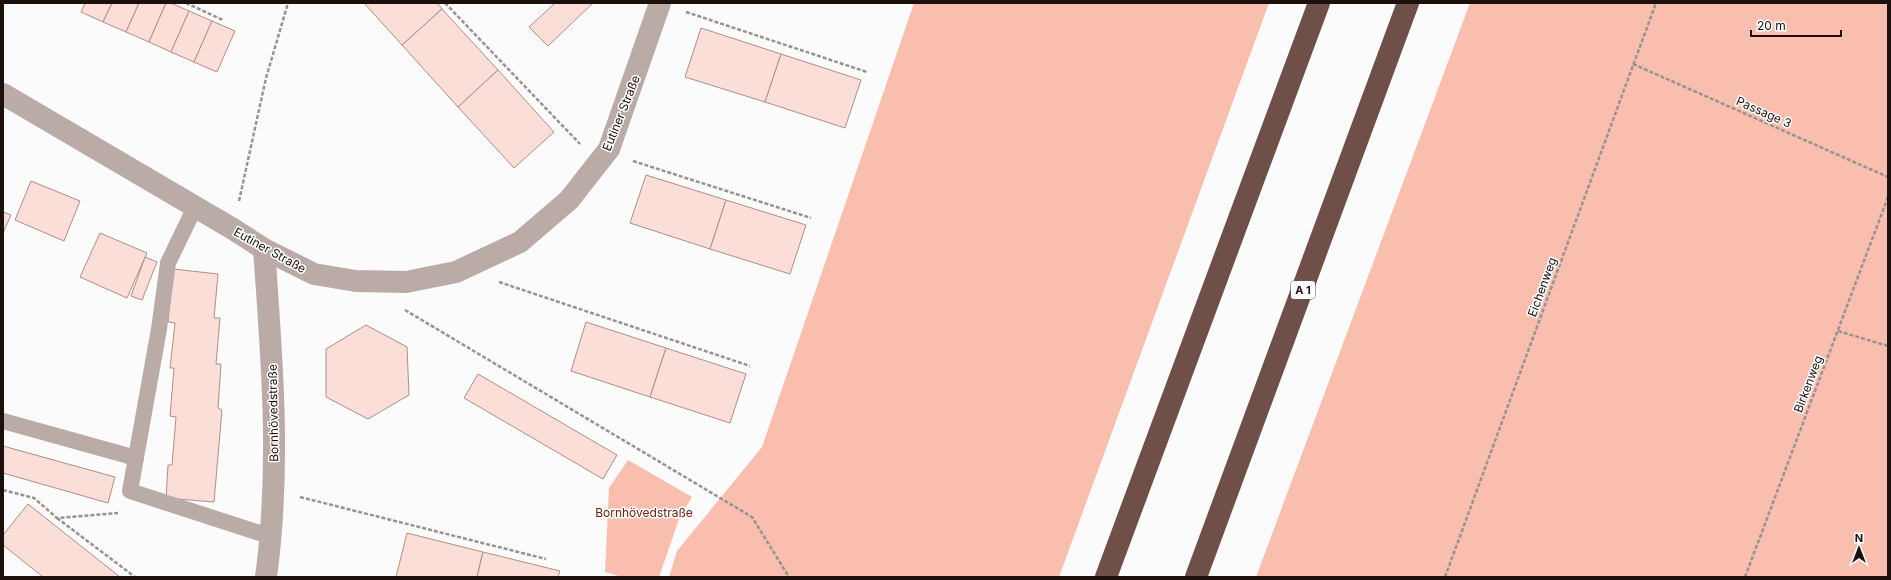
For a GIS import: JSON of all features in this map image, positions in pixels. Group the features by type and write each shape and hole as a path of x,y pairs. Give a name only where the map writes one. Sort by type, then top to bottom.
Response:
{"highway":[{"path":"1106,577 1319,3"},
{"name":"A 1","path":"1196,577 1408,3"}],"street":[{"name":"Eutiner Straße","path":"3,94 233,229 264,249 314,274 356,281 406,282 462,270 520,242 569,200 602,157 633,85 660,3"},
{"name":"Bornhövedstraße","path":"264,249 273,384 274,491 272,536 266,577"}],"lane":[{"path":"195,207 168,263 159,329 130,491 272,536"},
{"path":"3,421 136,458"}],"path":[{"path":"186,3 222,20"},
{"path":"233,229 266,78 288,3"},
{"path":"444,3 602,157 811,218"},
{"path":"660,3 868,72"},
{"name":"Eichenweg","path":"1445,577 1656,3"},
{"name":"Passage 3","path":"1633,64 1888,177"},
{"name":"Birkenweg","path":"1745,577 1888,197"},
{"path":"462,270 750,366"},
{"path":"404,309 752,517 790,577"},
{"path":"1838,331 1888,346"},
{"path":"3,490 34,498 57,518 135,577"},
{"path":"57,518 125,512 130,491"},
{"path":"274,491 546,558"}],"green space":[{"path":"914,3 1269,3 1059,577 669,577 677,551 762,447"},
{"path":"1470,3 1888,3 1888,577 1256,577"},
{"name":"Bornhövedstraße","path":"628,460 692,497 679,519 659,577 622,577 605,572 609,488"}],"building":[{"path":"85,3 112,3 103,22 81,12"},
{"path":"112,3 139,3 126,32 103,22"},
{"path":"139,3 166,3 149,42 126,32"},
{"path":"166,3 171,3 189,11 171,52 149,42"},
{"path":"364,3 437,3 442,9 402,45"},
{"path":"555,3 593,3 548,46 529,27"},
{"path":"442,9 498,70 458,107 402,45"},
{"path":"189,11 212,21 194,62 171,52"},
{"path":"212,21 235,31 217,72 194,62"},
{"path":"701,28 781,54 765,102 685,77"},
{"path":"781,54 861,80 845,128 765,102"},
{"path":"498,70 554,132 514,168 458,107"},
{"path":"646,175 726,200 710,249 630,223"},
{"path":"31,181 80,201 64,241 15,220"},
{"path":"726,200 806,225 790,274 710,249"},
{"path":"3,212 11,215 3,233"},
{"path":"100,233 147,253 127,298 80,277"},
{"path":"145,257 157,262 142,300 131,296"},
{"path":"173,269 218,274 214,318 220,318 216,364 221,364 218,408 222,410 214,502 166,498 168,465 172,465 176,417 170,416 174,368 170,368 175,323 168,322"},
{"path":"586,322 666,348 650,397 571,371"},
{"path":"366,325 407,347 409,395 368,419 326,397 326,349"},
{"path":"666,348 746,374 730,423 650,397"},
{"path":"478,374 617,455 603,479 464,398"},
{"path":"3,446 115,477 108,503 3,473"},
{"path":"28,504 120,577 43,577 3,545 3,535"},
{"path":"407,533 483,552 477,577 396,577"},
{"path":"483,552 560,571 558,577 477,577"}]}
